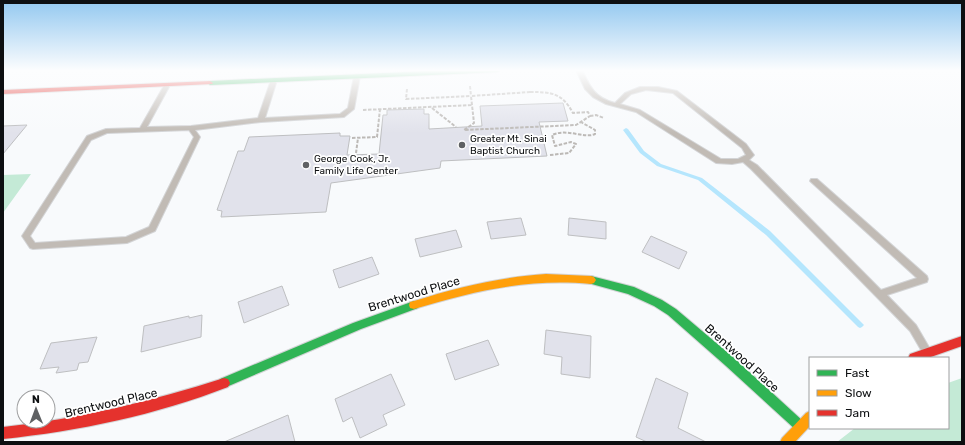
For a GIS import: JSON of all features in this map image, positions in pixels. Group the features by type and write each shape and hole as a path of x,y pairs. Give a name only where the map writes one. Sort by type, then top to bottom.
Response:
{"street":[{"path":"3,92 28,91"},
{"name":"Brentwood Place","path":"3,433 32,431 85,422 168,402 238,377 374,319 444,296 506,281 554,276 585,278 610,284 650,299 676,315 736,367 800,426"},
{"path":"916,357 962,341"},
{"path":"786,442 809,418"}],"lane":[{"path":"142,130 164,91"},
{"path":"261,120 271,91"},
{"path":"191,128 197,137 152,229 127,240 33,246 26,236 89,138 106,131 191,128 261,120 342,116 351,110 354,91"},
{"path":"590,91 595,96 608,103 617,104 638,111 719,161 735,162 745,160 750,155 744,146 675,92 668,91"},
{"path":"617,104 629,93 635,91"},
{"path":"745,160 754,167 913,328 928,352"},
{"path":"814,181 924,279 880,294"}],"path":[{"path":"407,91 406,99 550,93 565,100 573,113 588,112 590,116"},
{"path":"470,91 474,123 464,130 576,125 590,116 596,115 604,118"},
{"path":"362,110 472,106"},
{"path":"431,107 456,128"},
{"path":"352,138 377,137 380,109"},
{"path":"550,155 569,153 575,148 576,144 571,142 555,146 552,136 554,134 573,133 591,136 595,134 595,130 581,122"},
{"path":"356,153 358,138"}],"green space":[{"path":"31,174 3,213 3,175"},
{"path":"962,378 962,442 837,442 854,429 949,429 949,383"}],"building":[{"path":"563,103 568,121 539,122 547,156 441,161 440,168 331,183 326,212 221,217 222,211 217,210 238,151 244,151 249,137 340,133 340,136 350,136 347,155 379,154 383,115 387,115 387,110 424,109 424,114 429,114 429,129 482,126 480,106"},
{"path":"27,125 3,154 3,126"},
{"path":"521,218 526,235 491,239 487,222"},
{"path":"569,218 606,222 606,239 568,235"},
{"path":"456,230 462,247 420,257 415,239"},
{"path":"651,236 687,252 679,269 642,252"},
{"path":"372,257 379,274 339,288 333,270"},
{"path":"282,286 289,305 244,323 238,302"},
{"path":"202,315 201,337 141,352 144,326 189,316 189,318"},
{"path":"546,330 591,336 590,378 561,374 562,357 544,354"},
{"path":"97,337 88,362 79,363 77,370 56,373 59,367 40,369 51,343"},
{"path":"488,340 499,365 455,380 446,354"},
{"path":"391,374 405,405 383,415 387,425 360,438 352,417 343,422 335,399"},
{"path":"656,378 688,393 678,428 706,442 647,442 636,437"},
{"path":"288,415 295,442 224,442"}],"waterway":[{"path":"626,130 642,152 659,165 700,179 768,233 860,325"}],"traffic: fast":[{"path":"591,280 630,290 658,303 672,312 730,362 800,426"},
{"path":"224,383 357,326 414,305"}],"traffic: slow":[{"path":"414,305 457,292 501,282 546,278 591,280"},
{"path":"786,442 809,418"}],"traffic: jam":[{"path":"3,92 31,91"},
{"path":"917,357 962,341"},
{"path":"3,433 59,426 115,415 224,383"}],"place":[{"name":"Greater Mt. Sinai Baptist Church","path":"462,145"},
{"name":"George Cook, Jr. Family Life Center","path":"306,165"}]}
